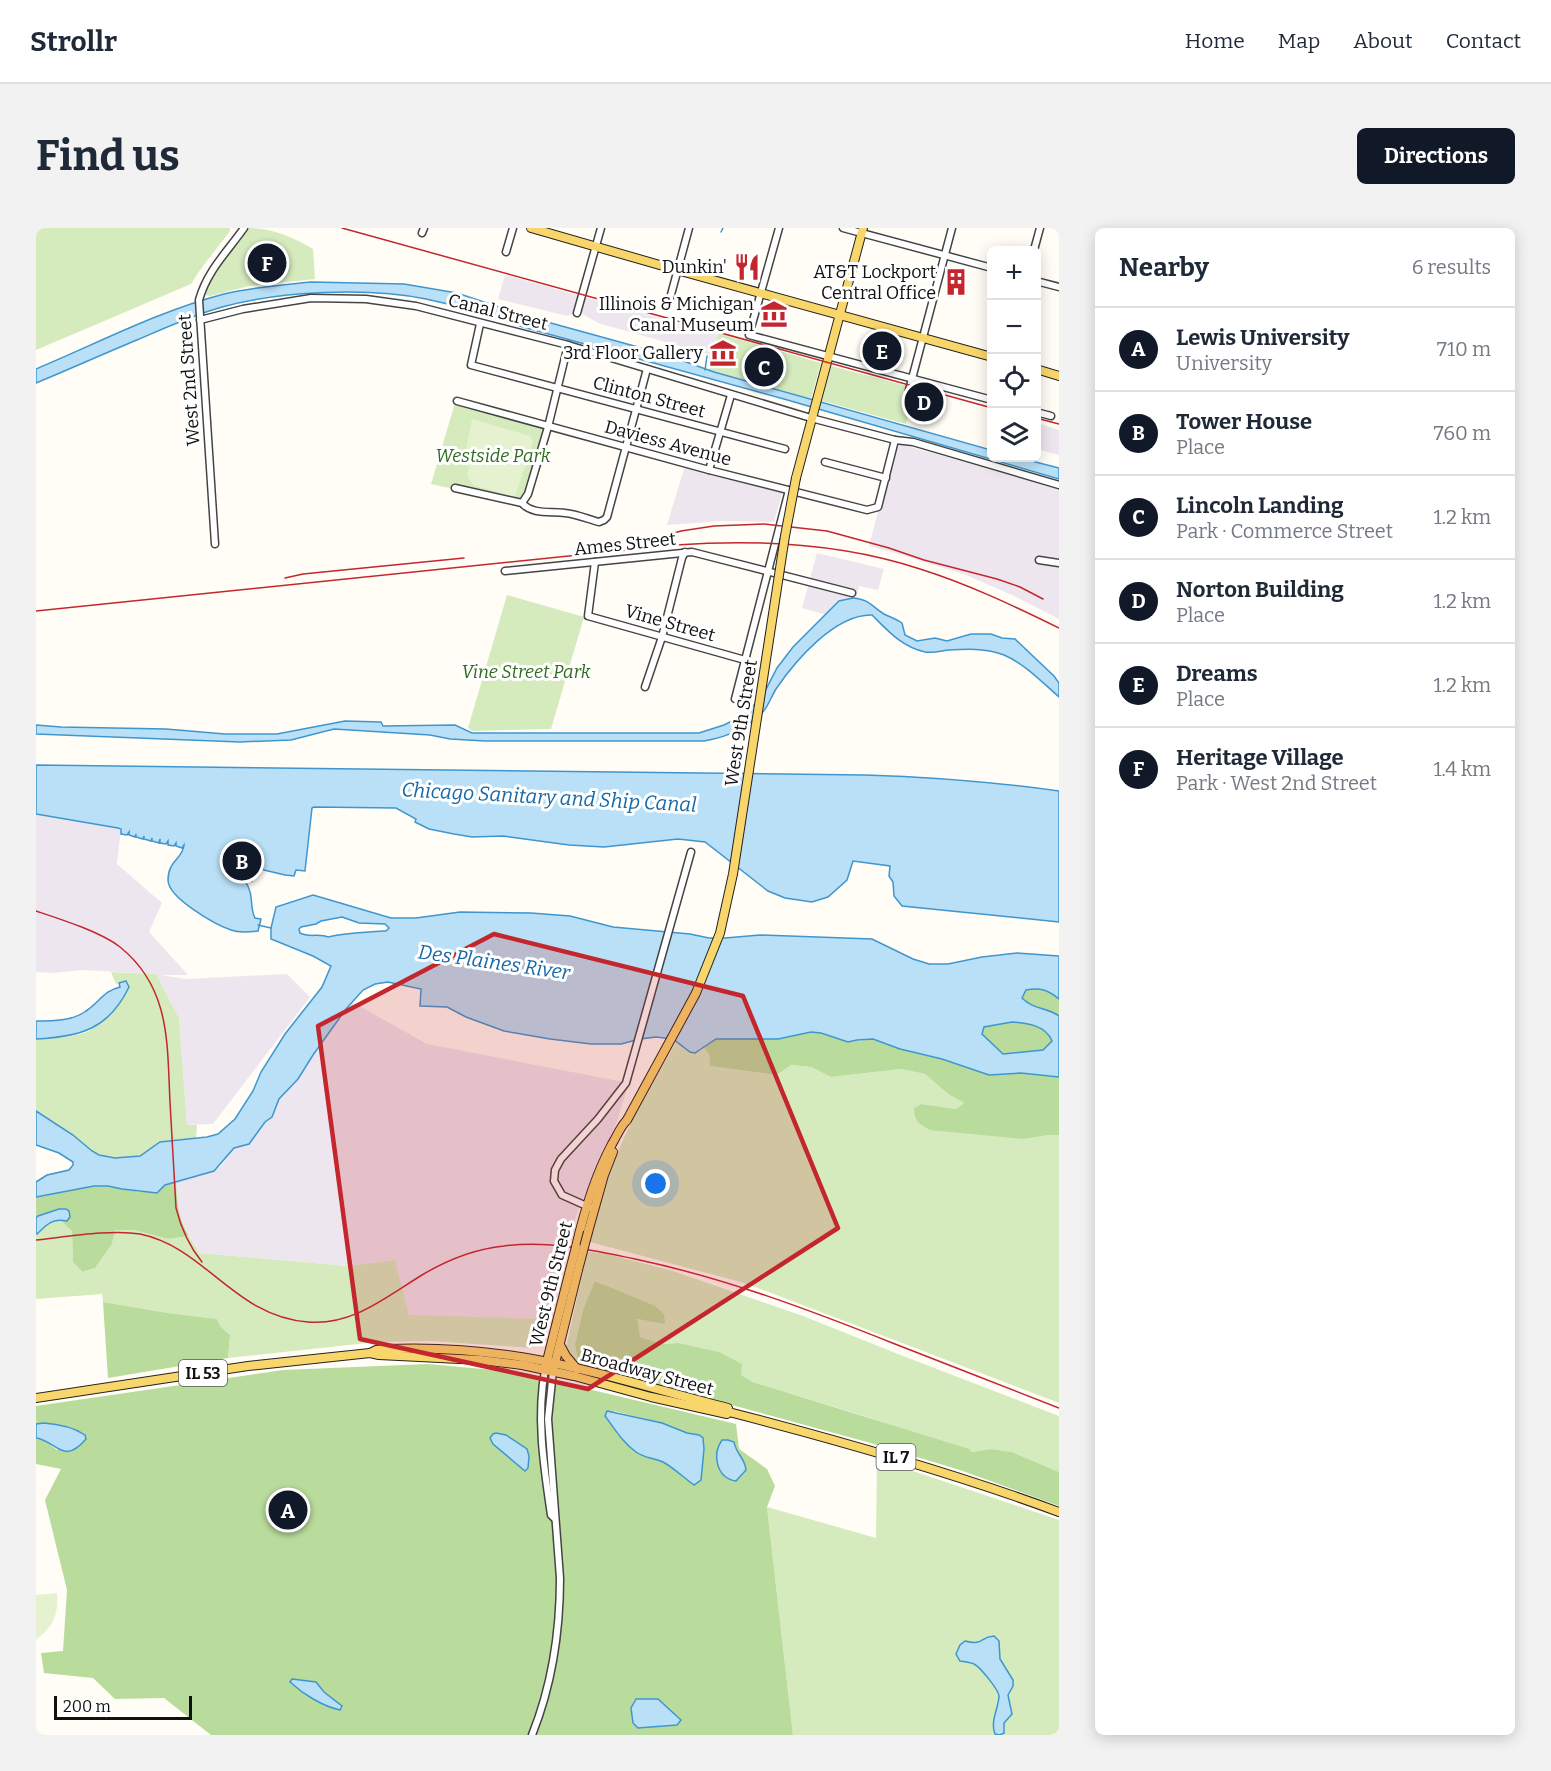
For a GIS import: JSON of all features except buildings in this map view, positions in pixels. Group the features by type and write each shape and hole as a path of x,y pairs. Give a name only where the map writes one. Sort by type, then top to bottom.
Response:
{"main road":[{"path":"531,228 987,356"},
{"name":"West 9th Street","path":"550,1366 604,1159 696,993 720,933 733,874 796,478 862,231"},
{"path":"1041,370 1059,375"},
{"name":"West 9th Street","path":"550,1366 560,1343 574,1270"},
{"path":"560,1343 566,1356 577,1369"},
{"name":"IL 53","path":"36,1398 248,1366 370,1353 385,1349 451,1350 519,1356 550,1366"},
{"name":"Broadway Street","path":"550,1366 577,1369 728,1408 729,1412"},
{"name":"Broadway Street","path":"550,1366 670,1401 727,1414 729,1412 883,1453 1059,1512"}],"street":[{"name":"West 2nd Street","path":"215,544 199,300 213,268 244,228"},
{"path":"506,252 513,228"},
{"path":"577,313 601,228"},
{"path":"669,302 689,228"},
{"path":"779,228 749,334 987,399"},
{"path":"843,228 862,231 987,267"},
{"path":"909,390 952,228"},
{"path":"1035,246 1040,228"},
{"path":"1041,282 1059,287"},
{"name":"Canal Street","path":"200,320 233,311 311,298 382,301 416,306 568,345 729,392 731,395 895,440 913,442 1059,485"},
{"name":"Clinton Street","path":"480,324 471,365 784,449"},
{"path":"522,503 528,494 548,427 568,345"},
{"path":"626,446 647,369"},
{"path":"709,470 731,395"},
{"name":"Daviess Avenue","path":"457,401 709,470 867,510 878,507 886,478"},
{"path":"1041,413 1051,416"},
{"path":"825,462 886,478 895,440"},
{"name":"Ames Street","path":"455,488 522,503 526,508 537,511 565,513 599,522 607,517 626,446"},
{"name":"West 9th Street","path":"735,699 789,490"},
{"path":"645,687 662,637 685,552"},
{"name":"Ames Street","path":"505,571 692,552 852,593"},
{"path":"1040,560 1059,563"},
{"name":"Vine Street","path":"595,562 588,616 745,660"},
{"name":"West 9th Street","path":"591,1208 562,1195 554,1181 555,1170 561,1159 598,1119 626,1083 691,852"},
{"path":"532,1735 548,1683 558,1625 560,1578 542,1440 541,1404 550,1366"}],"highlighted area":[{"path":"494,934 743,996 838,1228 588,1389 360,1339 318,1026"}],"shaded area":[{"path":"505,275 717,334 711,355 598,323 579,312 567,316 498,299"},
{"path":"1041,424 1059,430 1059,455 1041,450"},
{"path":"896,443 1059,488 1059,619 966,575 869,546"},
{"path":"686,462 784,487 774,522 723,521 667,525"},
{"path":"817,553 884,569 878,590 859,586 854,608 834,617 802,608"},
{"path":"36,814 121,829 117,864 162,903 149,932 188,975 161,975 186,979 287,974 310,997 213,1124 187,1125 179,1018 156,974 83,970 36,972"},
{"path":"352,1002 427,1044 629,1083 616,1124 577,1213 545,1319 409,1316 395,1260 348,1266 200,1253 184,1227 177,1207 176,1181 220,1167 234,1148 249,1143 265,1122 272,1117 279,1099 298,1079"}],"green space":[{"path":"36,228 230,228 230,231 191,284 36,350"},
{"path":"248,228 282,234 313,249 315,279 249,286 210,296 204,295 218,266"},
{"path":"718,333 821,363 811,399 709,370 709,356"},
{"path":"831,366 915,388 906,424 822,401"},
{"name":"Westside Park","path":"455,403 550,430 525,505 431,484"},
{"path":"472,419 530,436 533,442 515,497 473,485 467,475 469,468 464,461"},
{"name":"Vine Street Park","path":"507,595 584,617 551,729 472,731 468,728"},
{"path":"111,972 156,974 179,1018 187,1125 197,1125 196,1138 160,1142 140,1156 106,1157 92,1151 73,1135 36,1111 36,1039 73,1036 92,1029 124,981 116,984"},
{"path":"1044,989 1059,999 1059,1016 1022,998 1026,990"},
{"path":"1012,1022 1041,1028 1052,1041 1043,1050 1003,1054 982,1034 984,1027"},
{"path":"811,1032 847,1042 873,1039 989,1075 1021,1073 1059,1077 1059,1135 1024,1139 930,1130 918,1122 914,1108 922,1104 956,1109 964,1103 948,1094 925,1074 901,1069 831,1077 811,1067 791,1065 777,1075 710,1066 709,1054 704,1048 716,1039 778,1039"},
{"path":"676,1042 691,1052 704,1048 709,1054 710,1066 777,1075 791,1065 811,1067 831,1077 901,1069 925,1074 948,1094 964,1103 956,1109 922,1104 1024,1139 1059,1135 1059,1403 761,1289 590,1242 606,1183 619,1149"},
{"path":"176,1181 180,1216 189,1236 168,1239 134,1230 115,1230 112,1244 95,1268 83,1272 73,1262 72,1231 59,1219 59,1209 36,1218 36,1197 94,1186 108,1186 140,1192"},
{"path":"59,1219 72,1231 73,1262 84,1272 95,1268 112,1244 114,1230 134,1230 168,1239 189,1236 200,1253 348,1266 395,1260 409,1315 545,1319 538,1341 532,1348 431,1341 376,1342 228,1358 230,1335 221,1327 217,1319 103,1302 102,1294 36,1299 36,1233 49,1221"},
{"path":"587,1252 603,1253 673,1271 803,1316 1059,1416 1059,1472 1012,1452 991,1449 972,1452 753,1382 678,1343 661,1344 639,1337 636,1319 664,1323 664,1314 596,1281 583,1310 575,1344 578,1363 569,1359 566,1348"},
{"path":"595,1281 655,1306 664,1314 665,1324 637,1319 640,1337 661,1344 678,1343 719,1352 742,1364 741,1375 753,1382 969,1449 972,1452 991,1449 1012,1452 1059,1472 1059,1506 960,1470 867,1442 578,1363 575,1344 583,1310"},
{"path":"103,1302 217,1319 221,1327 230,1335 228,1358 108,1378"},
{"path":"428,1364 516,1372 736,1424 739,1449 767,1469 775,1486 767,1507 793,1735 211,1735 164,1698 115,1699 93,1678 44,1673 41,1653 63,1651 67,1590 45,1500 61,1469 36,1464 36,1438 45,1441 57,1450 77,1430 56,1424 36,1424 36,1406 283,1370","holes":["614,1411 662,1423 703,1438 704,1449 694,1485 662,1461 639,1454 617,1434 614,1427","292,1679 316,1682 324,1692 341,1705 334,1708 290,1682","657,1699 681,1720 677,1725 634,1724 631,1708 634,1700"]},
{"path":"877,1459 1059,1520 1059,1735 793,1735 767,1507 876,1538"},
{"path":"57,1593 54,1619 47,1630 36,1639 36,1595"}],"water":[{"path":"311,282 404,284 457,293 529,317 667,355 714,372 987,449 987,458 463,308 426,299 378,293 297,294 222,307 179,322 36,383 36,369 129,328 200,301 268,286"},
{"path":"1001,462 1036,462 1059,468 1059,479"},
{"path":"853,598 867,602 902,623 905,635 917,641 935,638 947,641 971,634 991,634 1015,639 1054,676 1059,683 1059,697 1026,668 1004,655 976,650 925,652 917,650 896,638 872,615 844,622 817,641 794,665 757,718 729,734 704,741 485,741 334,729 291,740 240,742 36,734 36,725 166,729 225,734 277,734 345,721 381,722 383,726 455,725 472,733 699,733 724,725 744,715 762,697 777,668 793,647 839,601"},
{"name":"Chicago Sanitary and Ship Canal","path":"36,765 865,775 962,780 1059,791 1059,922 902,906 894,896 893,882 889,876 890,866 853,861 847,880 828,897 812,902 785,898 768,891 705,842 678,839 604,847 569,845 503,836 472,837 429,829 396,808 314,807 312,808 305,871 296,870 294,876 285,875 264,870 261,868 263,860 254,856 250,859 240,857 237,859 236,863 242,872 251,878 252,881 244,880 250,890 253,914 255,918 261,919 258,931 237,932 215,923 194,910 170,887 168,880 170,868 181,854 184,845 182,848 176,846 176,843 174,846 168,845 168,841 166,844 160,843 160,839 159,843 152,841 152,838 151,841 144,839 144,836 143,839 136,837 136,834 135,837 129,835 129,832 127,835 121,834 121,829 118,828 36,814"},
{"name":"Des Plaines River","path":"313,895 391,918 416,918 460,912 531,913 570,916 613,927 690,934 709,938 760,935 872,939 913,959 929,964 948,964 1017,953 1059,956 1059,999 1040,989 1026,990 1022,998 1031,1005 1059,1016 1059,1077 1021,1073 989,1075 873,1039 848,1042 811,1032 778,1039 716,1039 695,1053 690,1052 673,1039 656,1037 621,1044 591,1044 550,1039 504,1031 466,1017 447,1007 420,1006 421,989 388,982 375,984 363,990 346,1009 298,1079 279,1099 272,1117 265,1122 249,1144 234,1148 214,1171 165,1185 157,1193 94,1186 36,1197 36,1182 47,1175 69,1170 73,1162 59,1153 36,1145 36,1111 73,1135 92,1151 115,1158 140,1156 160,1142 218,1134 235,1119 285,1034 322,987 331,966 271,939 276,907","holes":["342,917 359,923 385,924 389,928 386,931 328,937 300,933 301,927","1012,1022 1040,1028 1052,1041 1043,1050 1003,1054 982,1034 984,1027"]},
{"path":"126,981 129,987 121,1001 112,1013 92,1028 66,1036 36,1039 36,1021 75,1017 91,1008 109,991 120,987 119,983"},
{"path":"59,1209 69,1211 70,1217 67,1221 58,1220 51,1223 37,1234 36,1218"},
{"path":"607,1411 662,1423 699,1435 703,1438 704,1449 701,1480 694,1485 663,1462 636,1452 623,1440 605,1416"},
{"path":"44,1423 71,1428 85,1435 86,1439 71,1451 60,1450 36,1438 36,1424"},
{"path":"496,1433 506,1435 527,1449 528,1468 525,1471 493,1444 490,1438"},
{"path":"722,1440 734,1442 745,1466 746,1470 736,1481 724,1475 718,1465 717,1452"},
{"path":"994,1636 999,1641 1000,1659 1013,1680 1013,1686 1008,1695 1012,1714 1004,1723 1004,1733 1000,1735 995,1734 994,1729 999,1697 996,1690 977,1666 960,1661 956,1654 960,1645 965,1641 979,1642"},
{"path":"292,1679 316,1682 324,1692 342,1706 340,1710 326,1706 307,1695 290,1682"},
{"path":"636,1699 658,1699 681,1720 677,1725 638,1728 633,1723 631,1708"}],"waterway":[{"path":"721,232 723,228"},
{"path":"705,370 707,356"},
{"path":"258,925 271,928"}],"railway":[{"path":"342,228 987,407"},
{"path":"1041,419 1059,424"},
{"path":"646,541 681,531 714,526 764,524 827,531 997,579 1020,587 1043,599"},
{"path":"36,611 676,545 769,543 830,548 890,560 973,588 1059,628"},
{"path":"285,578 303,574 464,558"},
{"path":"36,911 80,926 112,941 137,963 149,980 163,1018 166,1038 176,1208 186,1236 202,1262"},
{"path":"36,1240 102,1233 140,1234 163,1241 183,1253 260,1308 282,1317 308,1322 324,1322 354,1315 382,1301 441,1265 482,1250 520,1244 586,1249 669,1267 767,1296 1059,1408"}],"place":[{"name":"Heritage Village","path":"267,263"},
{"name":"Dunkin'","path":"747,267"},
{"name":"AT&T Lockport Central Office","path":"956,282"},
{"name":"Illinois & Michigan Canal Museum","path":"774,314"},
{"name":"Dreams","path":"882,351"},
{"name":"3rd Floor Gallery","path":"723,353"},
{"name":"Lincoln Landing","path":"764,367"},
{"name":"Norton Building","path":"924,402"},
{"name":"Tower House","path":"242,861"},
{"name":"Lewis University","path":"288,1510"}]}
